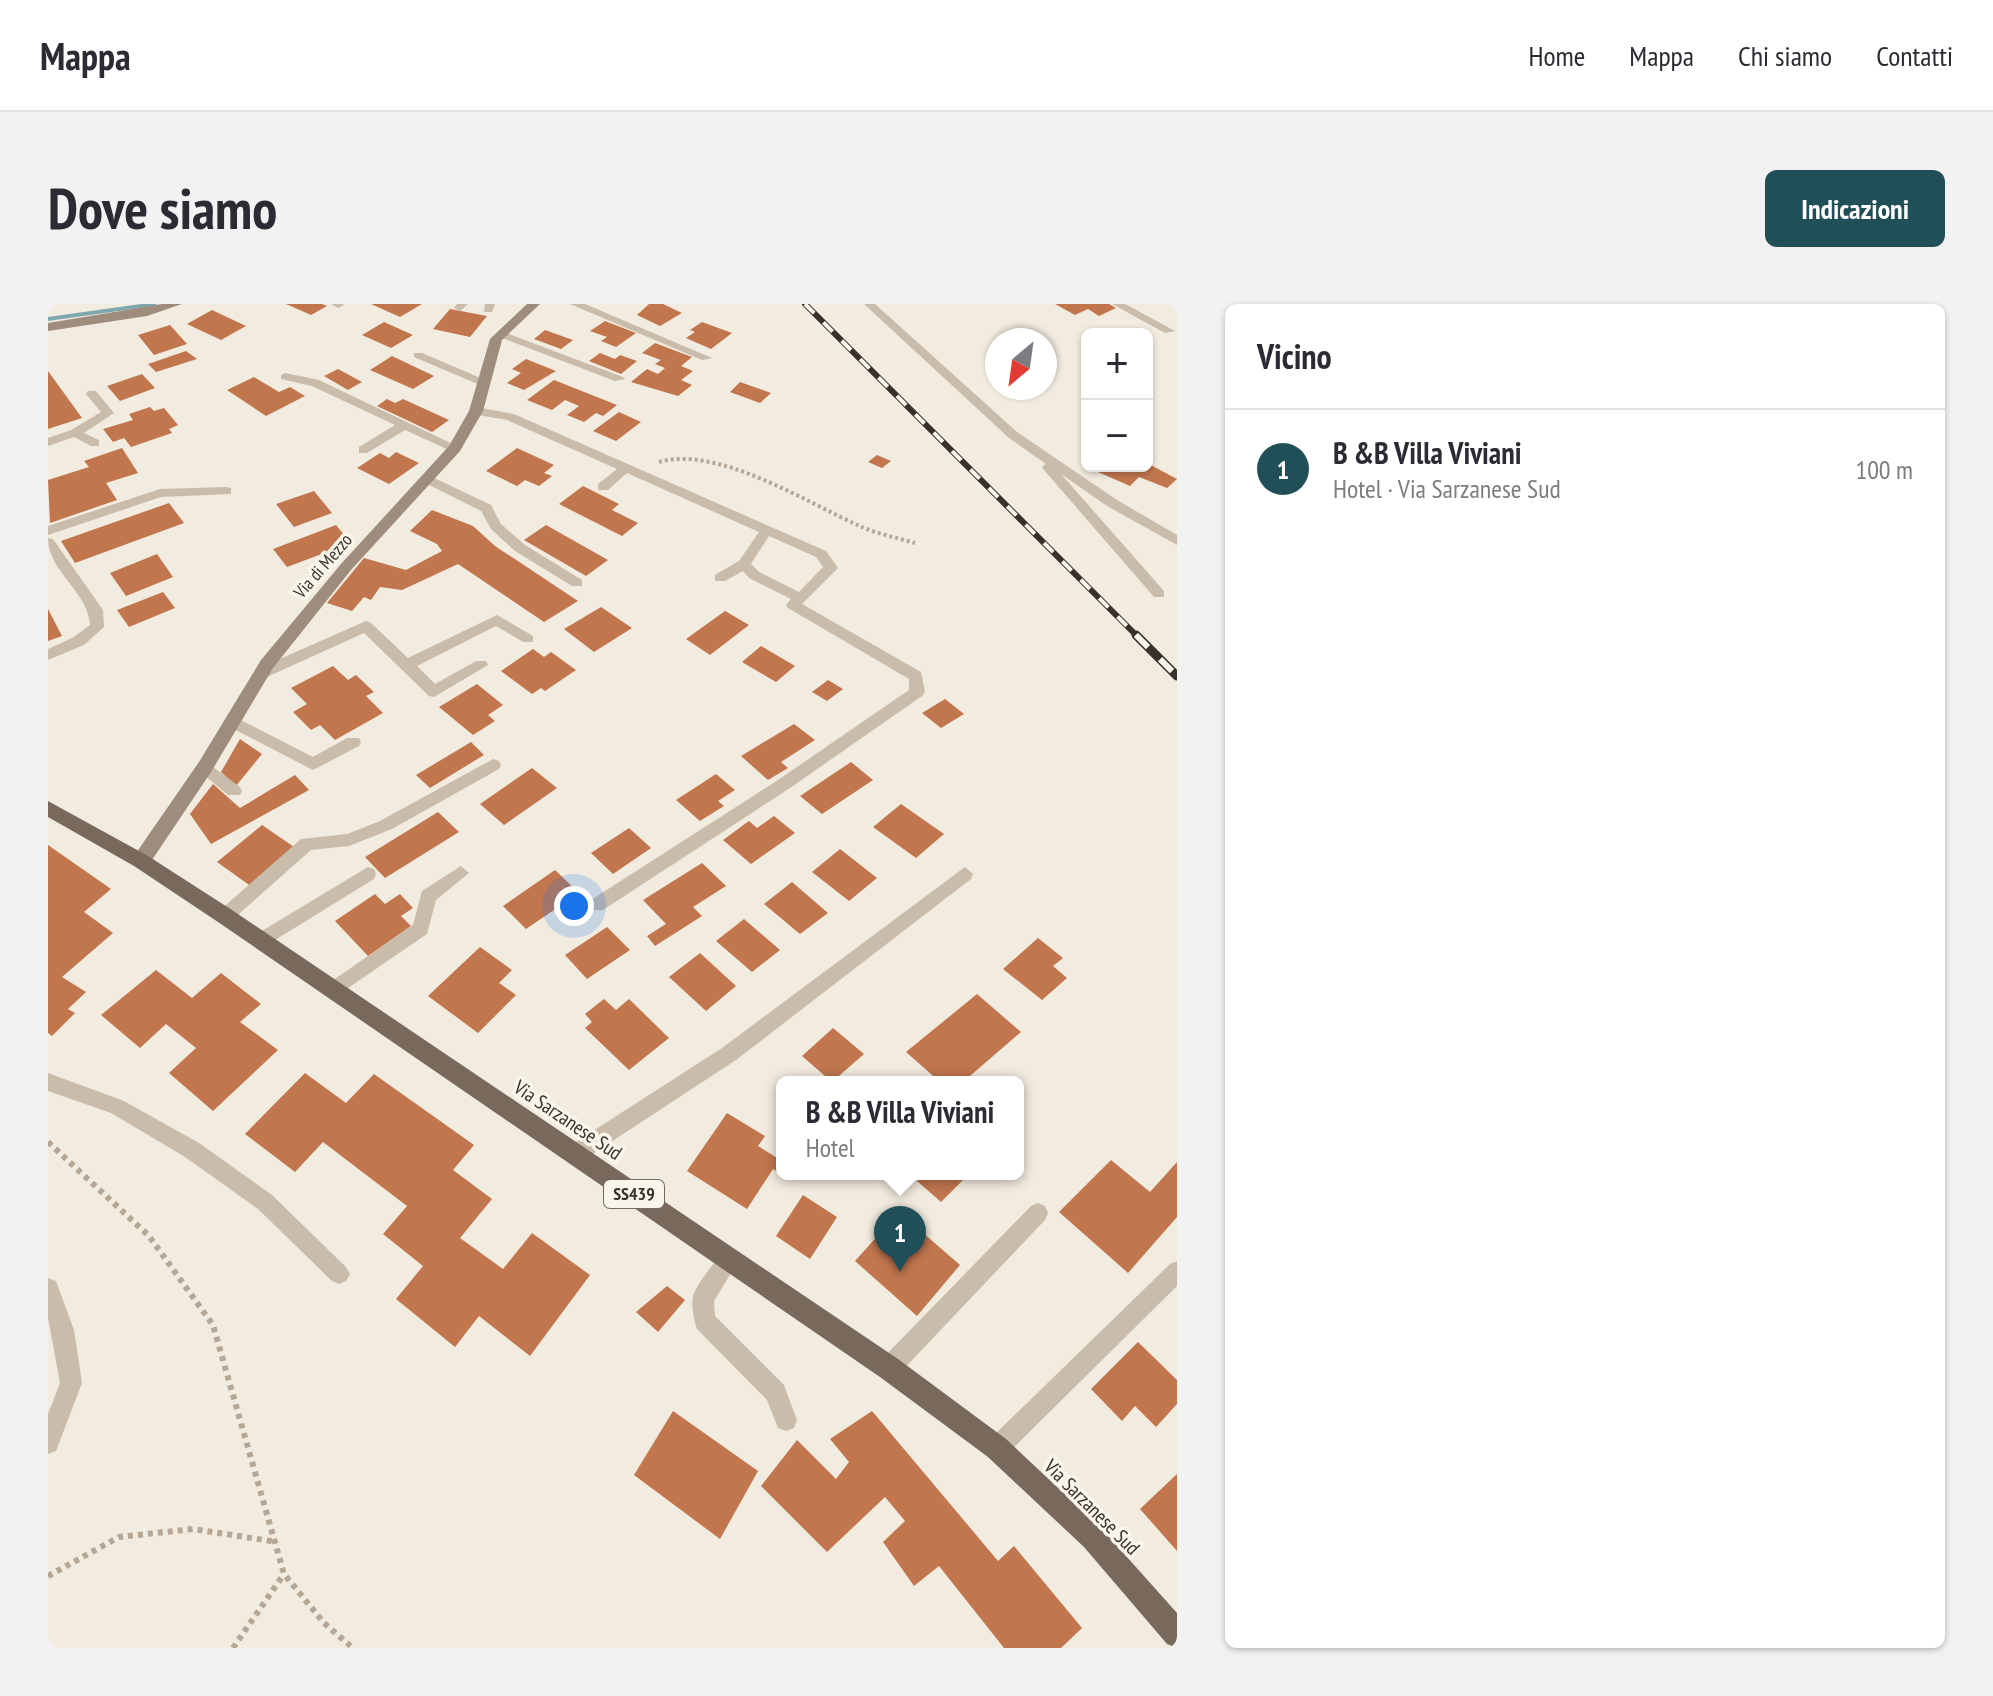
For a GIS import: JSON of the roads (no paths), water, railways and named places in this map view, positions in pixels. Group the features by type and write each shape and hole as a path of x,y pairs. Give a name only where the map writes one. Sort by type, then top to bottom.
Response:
{"main road":[{"name":"Via Sarzanese Sud","path":"48,808 141,861 225,916 889,1368 997,1448 1093,1538 1177,1634"}],"street":[{"path":"48,327 147,312 176,304"},
{"name":"Via di Mezzo","path":"141,861 205,767 262,673 346,567 455,448 476,411 501,334 534,304"}],"lane":[{"path":"575,304 706,358"},
{"path":"869,304 1013,435 1177,541"},
{"path":"1117,304 1169,331"},
{"path":"501,334 619,379"},
{"path":"418,355 484,382"},
{"path":"285,377 315,383 455,448"},
{"path":"48,442 75,433 108,413 92,394"},
{"path":"476,411 510,417 821,554 831,568 793,605 916,676 917,692 784,784 597,905"},
{"path":"363,450 404,425"},
{"path":"75,433 95,443"},
{"path":"1049,461 1050,471 1114,538 1159,594"},
{"path":"603,487 626,468"},
{"path":"428,479 486,508 496,526 520,548 577,583"},
{"path":"48,531 160,493 226,491"},
{"path":"720,578 744,564 767,530"},
{"path":"48,542 96,610 97,627 79,641 48,655"},
{"path":"744,564 754,575 800,598"},
{"path":"407,665 497,620 528,639"},
{"path":"262,673 366,626 434,692 481,665"},
{"path":"231,721 313,764 353,742"},
{"path":"225,916 307,844 349,840 386,825 493,765"},
{"path":"205,767 234,791"},
{"path":"332,990 421,929 428,896 461,873"},
{"path":"261,940 368,874"},
{"path":"575,1154 729,1054 965,874"},
{"path":"48,1082 117,1107 192,1150 265,1202 339,1274"},
{"path":"889,1368 1038,1213"},
{"path":"729,1260 703,1298 705,1321 776,1393 786,1420"},
{"path":"997,1448 1177,1271"},
{"path":"48,1289 63,1330 71,1383 48,1443"}],"waterway":[{"path":"48,319 154,304"}],"railway":[{"path":"805,304 1177,676"}],"place":[{"name":"B &B Villa Viviani","path":"900,1272"}]}
